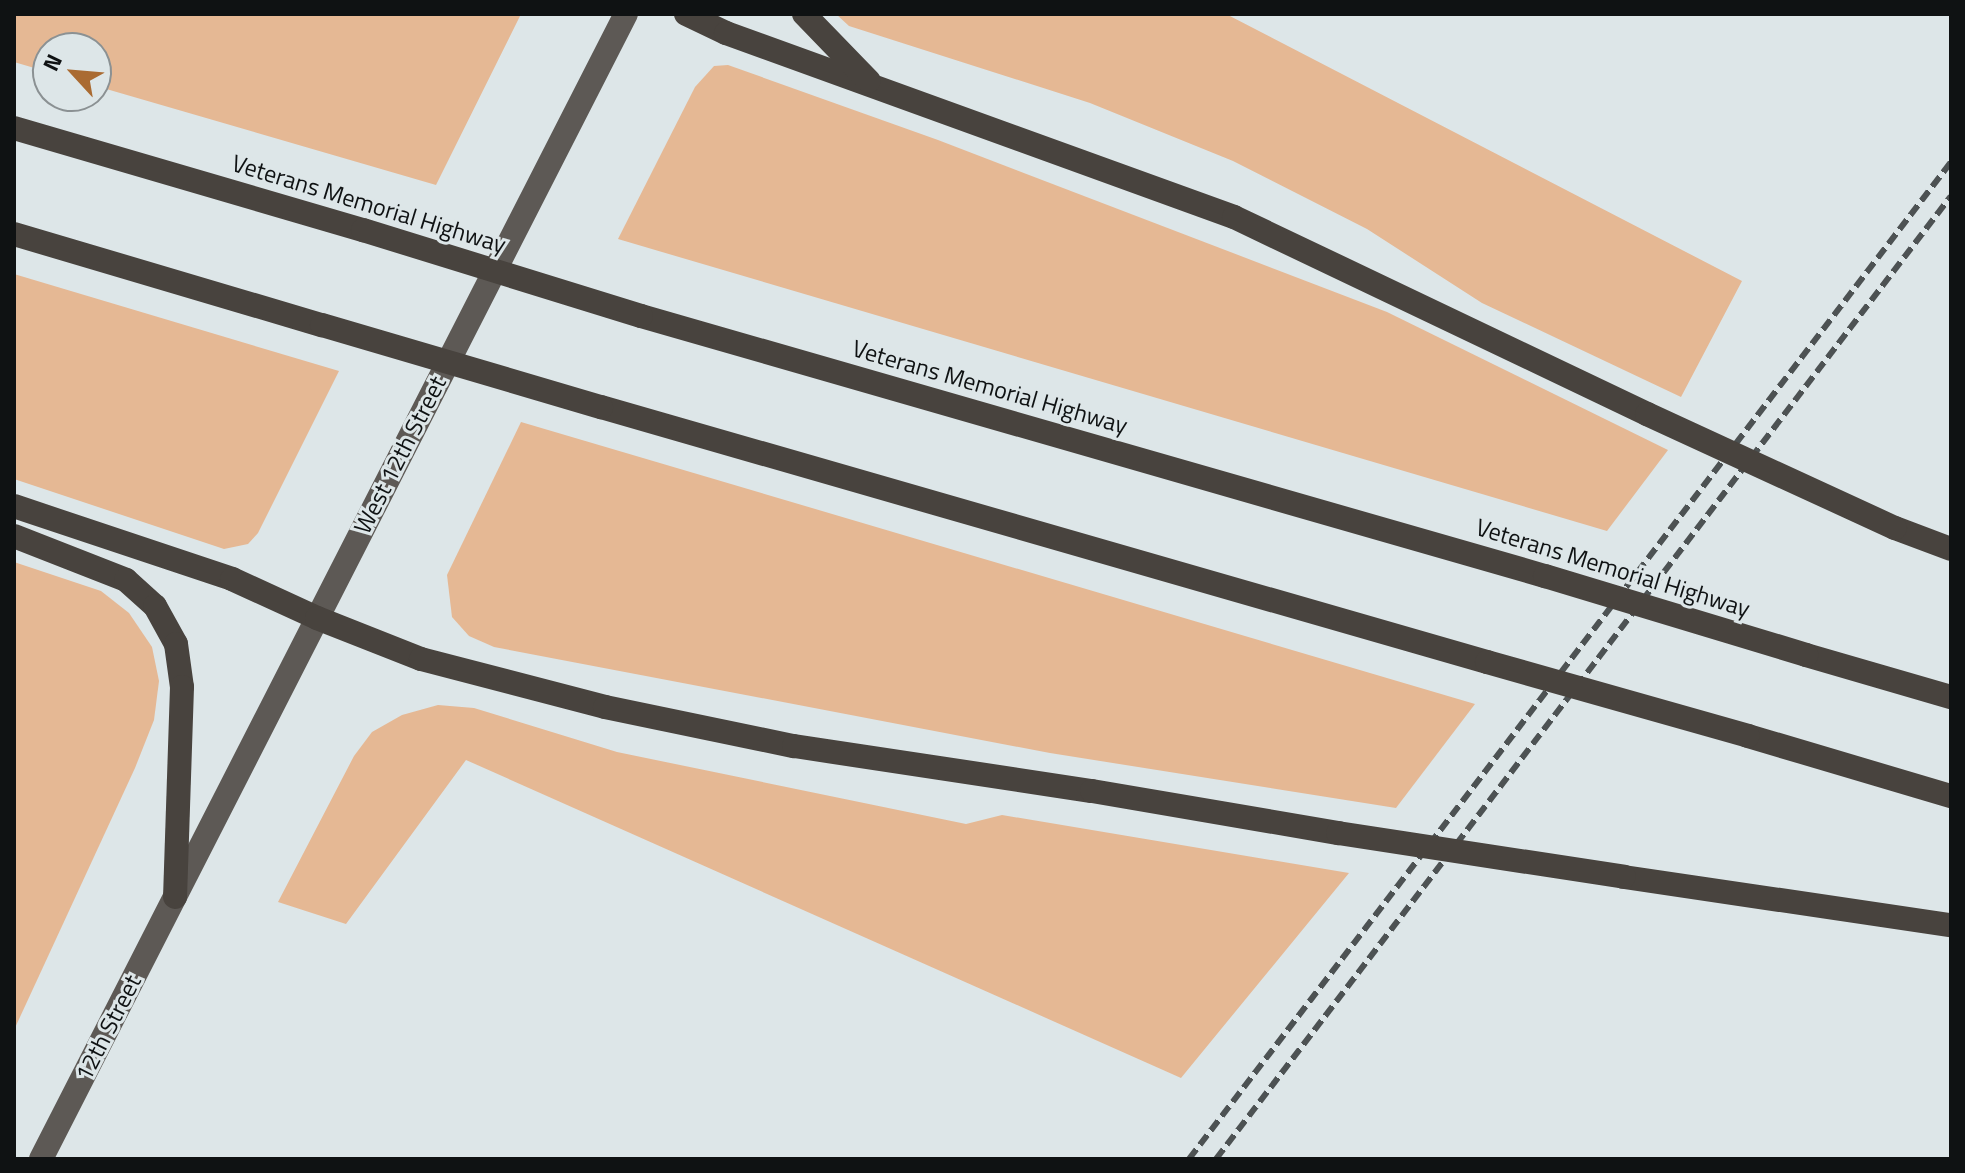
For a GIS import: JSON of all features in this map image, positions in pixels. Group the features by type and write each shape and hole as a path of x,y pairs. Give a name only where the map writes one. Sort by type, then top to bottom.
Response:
{"highway":[{"path":"686,14 726,33 1234,217 1647,414 1895,528 1951,549"},
{"path":"804,14 873,86"},
{"name":"Veterans Memorial Highway","path":"14,128 363,230 641,316 1545,576 1951,697"},
{"path":"14,234 601,407 1951,796"},
{"path":"14,506 232,579 317,618 421,659 605,707 794,746 1092,791 1338,833 1951,925"},
{"path":"14,536 126,580 155,606 176,644 182,687 175,897"}],"main road":[{"name":"West 12th Street","path":"175,897 626,14"},
{"name":"12th Street","path":"41,1159 175,897"}],"shaded area":[{"path":"14,14 521,14 436,185 112,91 112,32 32,32 32,67 14,62"},
{"path":"836,14 1226,14 1742,281 1681,397 1482,303 1367,229 1233,161 1090,103 849,26"},
{"path":"728,65 938,140 1387,312 1668,450 1607,531 618,239 695,87 714,66"},
{"path":"14,274 339,371 258,533 248,544 224,549 14,479"},
{"path":"521,422 1475,704 1396,808 1050,753 494,647 469,636 452,617 447,575"},
{"path":"14,562 101,591 129,613 152,647 159,681 154,720 135,768 14,1030"},
{"path":"438,705 474,708 617,752 966,824 1002,815 1349,873 1181,1078 466,760 346,924 278,902 354,756 372,732 402,715"}],"railway":[{"path":"1189,1159 1951,162"},
{"path":"1216,1159 1951,196"}]}
